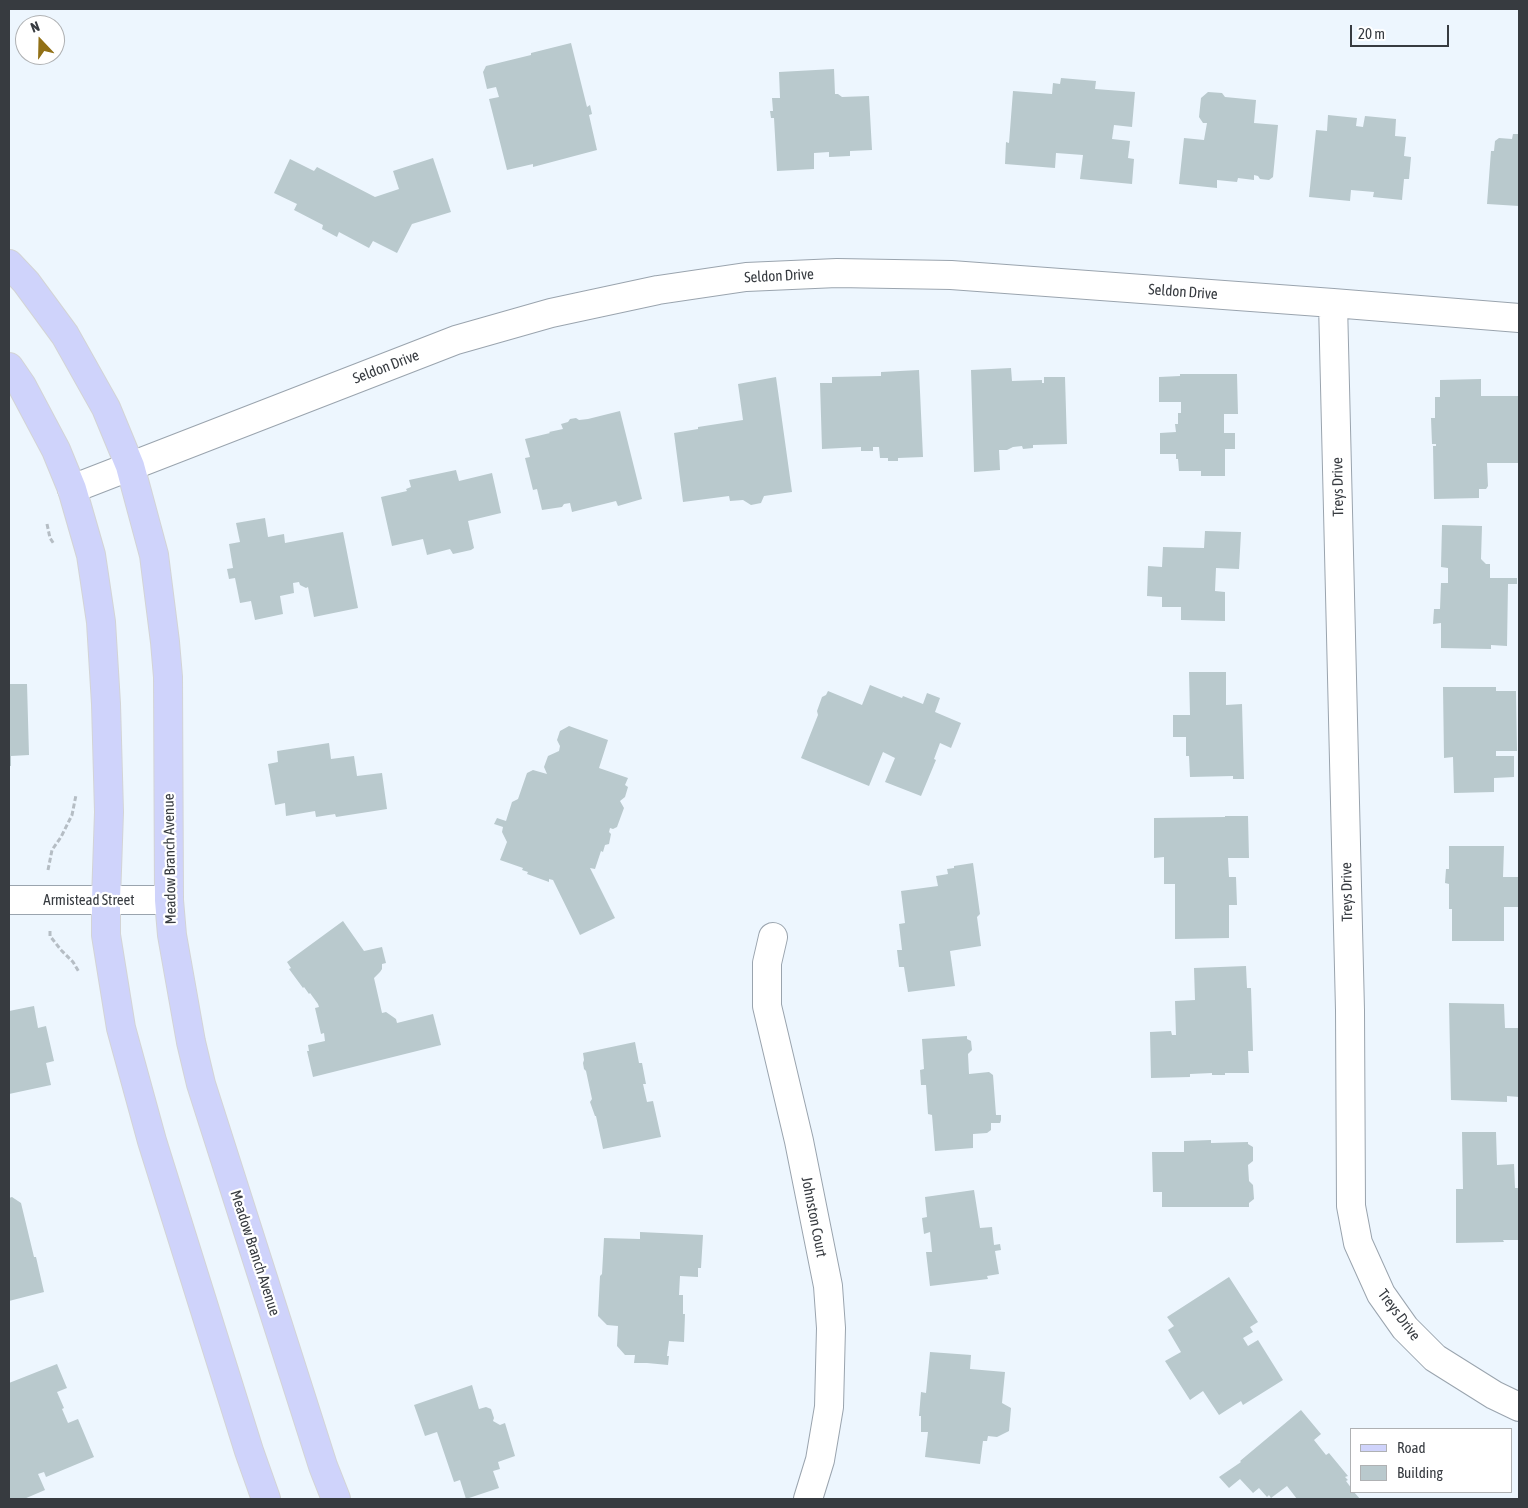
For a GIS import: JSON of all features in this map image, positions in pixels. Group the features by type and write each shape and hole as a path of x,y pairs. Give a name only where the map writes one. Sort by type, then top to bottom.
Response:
{"main road":[{"name":"Meadow Branch Avenue","path":"9,264 26,282 65,335 106,408 130,466 154,555 168,677 169,900 174,944 191,1042 201,1084 323,1466 336,1499"},
{"path":"9,367 22,386 56,450 72,489 91,555 101,622 106,704 109,812 106,935 122,1028 152,1141 266,1499"}],"street":[{"name":"Seldon Drive","path":"72,489 456,340 551,313 658,290 746,276 837,273 951,275 1519,318"},
{"name":"Treys Drive","path":"1333,303 1350,1010 1351,1206 1358,1243 1381,1294 1405,1328 1434,1358 1494,1396 1519,1408"},
{"name":"Armistead Street","path":"9,900 169,900"},
{"name":"Johnston Court","path":"773,937 767,963 767,1006 805,1170 828,1286 830,1328 829,1407 820,1460 808,1499"}],"building":[{"path":"571,43 587,107 590,105 592,114 589,115 597,150 533,167 533,164 507,170 489,99 499,97 496,87 487,89 483,72 486,66"},
{"path":"834,69 835,94 842,97 869,96 872,150 850,151 850,156 829,157 829,152 814,153 814,169 777,171 774,118 771,118 770,111 773,111 772,98 780,98 779,72"},
{"path":"1061,78 1096,81 1095,89 1135,92 1132,127 1114,125 1112,139 1130,141 1128,158 1134,159 1132,184 1080,179 1083,155 1056,153 1055,168 1005,164 1006,142 1009,143 1013,91 1052,94 1053,83 1060,84"},
{"path":"1208,92 1222,93 1225,97 1256,100 1254,123 1278,125 1273,177 1269,180 1260,179 1254,175 1254,180 1238,178 1237,182 1217,180 1217,188 1179,184 1184,138 1204,140 1207,123 1203,123 1199,117 1201,98"},
{"path":"1328,115 1357,118 1356,126 1363,127 1365,116 1396,119 1395,136 1406,137 1404,156 1411,157 1409,179 1404,179 1402,200 1373,197 1374,192 1351,190 1350,201 1309,197 1316,130 1327,131"},
{"path":"1513,134 1519,134 1519,206 1487,204 1491,151 1494,151 1495,141 1499,138 1512,139"},
{"path":"433,158 451,212 412,224 397,253 373,241 369,248 339,232 337,237 322,229 323,225 294,210 297,204 274,193 290,159 314,171 317,167 375,197 399,189 393,171"},
{"path":"1011,368 1012,381 1042,380 1042,383 1044,383 1044,377 1065,377 1067,444 1033,445 1033,448 1023,449 1022,446 999,450 1000,470 974,472 971,370"},
{"path":"919,370 923,457 898,458 898,461 888,461 888,458 880,458 879,447 873,447 873,451 861,451 861,447 822,449 820,383 832,383 832,377 881,376 881,372"},
{"path":"1180,374 1237,374 1238,414 1224,414 1224,433 1235,433 1235,449 1225,449 1225,476 1201,476 1201,471 1179,471 1176,454 1160,454 1160,433 1176,432 1175,424 1178,424 1178,413 1181,413 1181,402 1159,402 1159,377 1180,376"},
{"path":"776,377 792,492 764,496 761,503 751,505 743,500 730,501 729,496 683,502 674,433 743,420 738,384"},
{"path":"1481,379 1481,396 1519,396 1519,463 1487,463 1488,486 1486,489 1479,489 1479,498 1434,499 1433,446 1436,446 1436,444 1432,444 1431,418 1435,418 1435,397 1440,397 1440,380"},
{"path":"620,411 642,499 618,506 616,501 572,512 570,503 564,504 562,507 542,510 537,489 533,490 525,458 530,457 525,439 563,429 561,424 568,422 570,419 588,419"},
{"path":"456,470 459,481 492,473 501,513 468,521 474,548 453,554 450,549 427,555 423,539 392,546 381,497 407,491 406,489 411,487 409,480"},
{"path":"265,518 268,537 284,534 285,543 343,532 358,608 314,617 308,587 300,585 299,582 293,583 294,593 280,596 283,614 255,620 251,601 240,603 235,578 229,579 227,569 233,568 229,544 240,542 236,523"},
{"path":"1442,525 1482,526 1481,559 1486,564 1490,564 1490,578 1517,578 1517,584 1508,584 1507,646 1491,645 1491,649 1441,648 1441,623 1433,624 1434,609 1440,609 1441,583 1448,583 1448,568 1441,567"},
{"path":"1205,531 1241,532 1239,569 1216,568 1215,591 1225,592 1225,621 1181,620 1181,607 1162,607 1162,597 1147,596 1148,566 1162,567 1163,547 1204,548"},
{"path":"1189,672 1226,672 1226,705 1242,704 1244,779 1233,779 1233,776 1190,777 1189,756 1186,756 1186,737 1173,737 1173,715 1190,715"},
{"path":"9,684 27,684 29,755 11,756 11,766 9,766"},
{"path":"870,685 923,704 927,693 940,698 935,712 961,723 951,748 940,743 934,759 936,760 921,796 885,782 895,758 883,752 869,786 801,758 818,715 817,711 822,697 828,691 862,705"},
{"path":"1443,687 1496,687 1496,691 1516,691 1517,751 1496,751 1496,756 1514,756 1514,777 1494,778 1494,792 1454,793 1453,757 1444,758"},
{"path":"569,726 608,740 599,768 628,778 625,785 628,787 625,797 620,801 624,808 617,827 610,828 609,844 605,845 603,852 601,851 595,869 590,868 615,918 580,935 553,880 549,879 549,882 527,874 528,872 522,870 523,868 500,860 507,842 502,832 503,827 494,824 497,818 506,821 512,802 518,799 527,773 533,770 547,774 544,767 548,756 559,751 560,746 557,740 560,731"},
{"path":"329,743 331,759 354,756 357,776 382,773 387,809 336,817 335,814 316,817 315,811 286,816 285,803 275,805 268,764 278,762 277,751"},
{"path":"1248,816 1249,858 1228,858 1229,877 1236,877 1237,905 1229,905 1229,938 1175,939 1175,884 1164,884 1164,857 1154,858 1154,818"},
{"path":"1449,846 1504,846 1503,877 1519,877 1519,907 1504,907 1504,941 1452,941 1452,909 1449,909 1449,884 1445,883 1446,869 1449,869"},
{"path":"973,863 980,914 977,917 981,946 950,951 955,986 908,992 904,967 899,967 897,950 902,950 899,924 905,923 901,891 938,886 936,876 948,874 947,869 954,868 954,866"},
{"path":"343,921 364,951 382,947 386,963 382,964 382,969 374,978 382,1013 386,1012 396,1019 397,1023 433,1014 441,1045 313,1077 307,1051 309,1051 308,1045 325,1041 324,1033 321,1034 315,1008 319,1007 310,993 303,988 289,969 291,968 287,962"},
{"path":"1246,966 1247,988 1251,988 1253,1051 1248,1051 1249,1073 1225,1073 1225,1075 1212,1075 1212,1073 1190,1074 1190,1077 1151,1078 1150,1032 1171,1031 1172,1035 1176,1035 1175,1001 1195,1000 1194,968"},
{"path":"1449,1003 1504,1004 1505,1028 1519,1028 1519,1097 1507,1096 1507,1102 1451,1100"},
{"path":"34,1006 38,1028 46,1026 54,1061 46,1063 51,1085 9,1094 9,1011"},
{"path":"967,1036 967,1039 971,1041 972,1050 968,1054 969,1074 989,1072 993,1075 996,1115 1001,1115 1001,1120 1000,1123 991,1123 991,1130 987,1133 973,1134 973,1148 935,1151 932,1115 928,1114 926,1085 921,1085 920,1070 924,1069 922,1039"},
{"path":"635,1042 639,1063 642,1063 646,1084 643,1084 647,1102 653,1101 661,1137 603,1149 596,1116 590,1102 592,1099 584,1069 583,1053"},
{"path":"1462,1132 1496,1132 1497,1165 1514,1164 1515,1188 1519,1188 1519,1240 1456,1243 1456,1189 1463,1189"},
{"path":"1211,1140 1211,1143 1248,1142 1253,1147 1253,1161 1248,1165 1249,1181 1253,1185 1254,1199 1249,1203 1249,1207 1162,1207 1162,1192 1153,1192 1152,1152 1184,1152 1184,1141"},
{"path":"974,1190 980,1228 992,1227 994,1245 1000,1244 1001,1250 995,1251 999,1274 987,1276 988,1279 930,1286 926,1252 932,1252 930,1232 924,1234 922,1218 927,1217 925,1197"},
{"path":"12,1197 21,1203 44,1292 9,1301 9,1198"},
{"path":"640,1232 703,1235 701,1268 698,1268 698,1277 680,1276 679,1295 683,1295 683,1314 685,1314 684,1342 669,1341 668,1365 634,1363 635,1355 625,1355 617,1346 618,1326 607,1325 598,1316 604,1238 640,1239"},
{"path":"1229,1277 1258,1322 1250,1327 1253,1332 1243,1338 1248,1346 1258,1340 1283,1380 1243,1405 1241,1401 1219,1415 1203,1391 1190,1400 1165,1361 1181,1352 1168,1330 1174,1326 1167,1317"},
{"path":"930,1352 971,1355 970,1369 1005,1372 1002,1403 1011,1408 1009,1431 997,1437 988,1436 987,1441 983,1441 980,1464 925,1457 928,1432 921,1432 921,1416 919,1416 921,1392 926,1393"},
{"path":"57,1364 67,1388 57,1392 64,1408 62,1409 68,1423 78,1419 94,1457 46,1477 44,1472 38,1474 45,1490 24,1499 9,1499 9,1383"},
{"path":"472,1385 479,1409 486,1407 491,1409 493,1421 500,1425 505,1423 515,1456 498,1462 500,1469 493,1471 499,1488 466,1499 460,1480 454,1482 437,1432 425,1436 414,1405"},
{"path":"1301,1410 1321,1434 1314,1440 1326,1455 1329,1453 1348,1476 1345,1477 1350,1486 1350,1493 1355,1493 1360,1499 1297,1499 1287,1486 1271,1498 1269,1495 1267,1497 1259,1488 1253,1493 1240,1479 1229,1488 1219,1477"}]}
